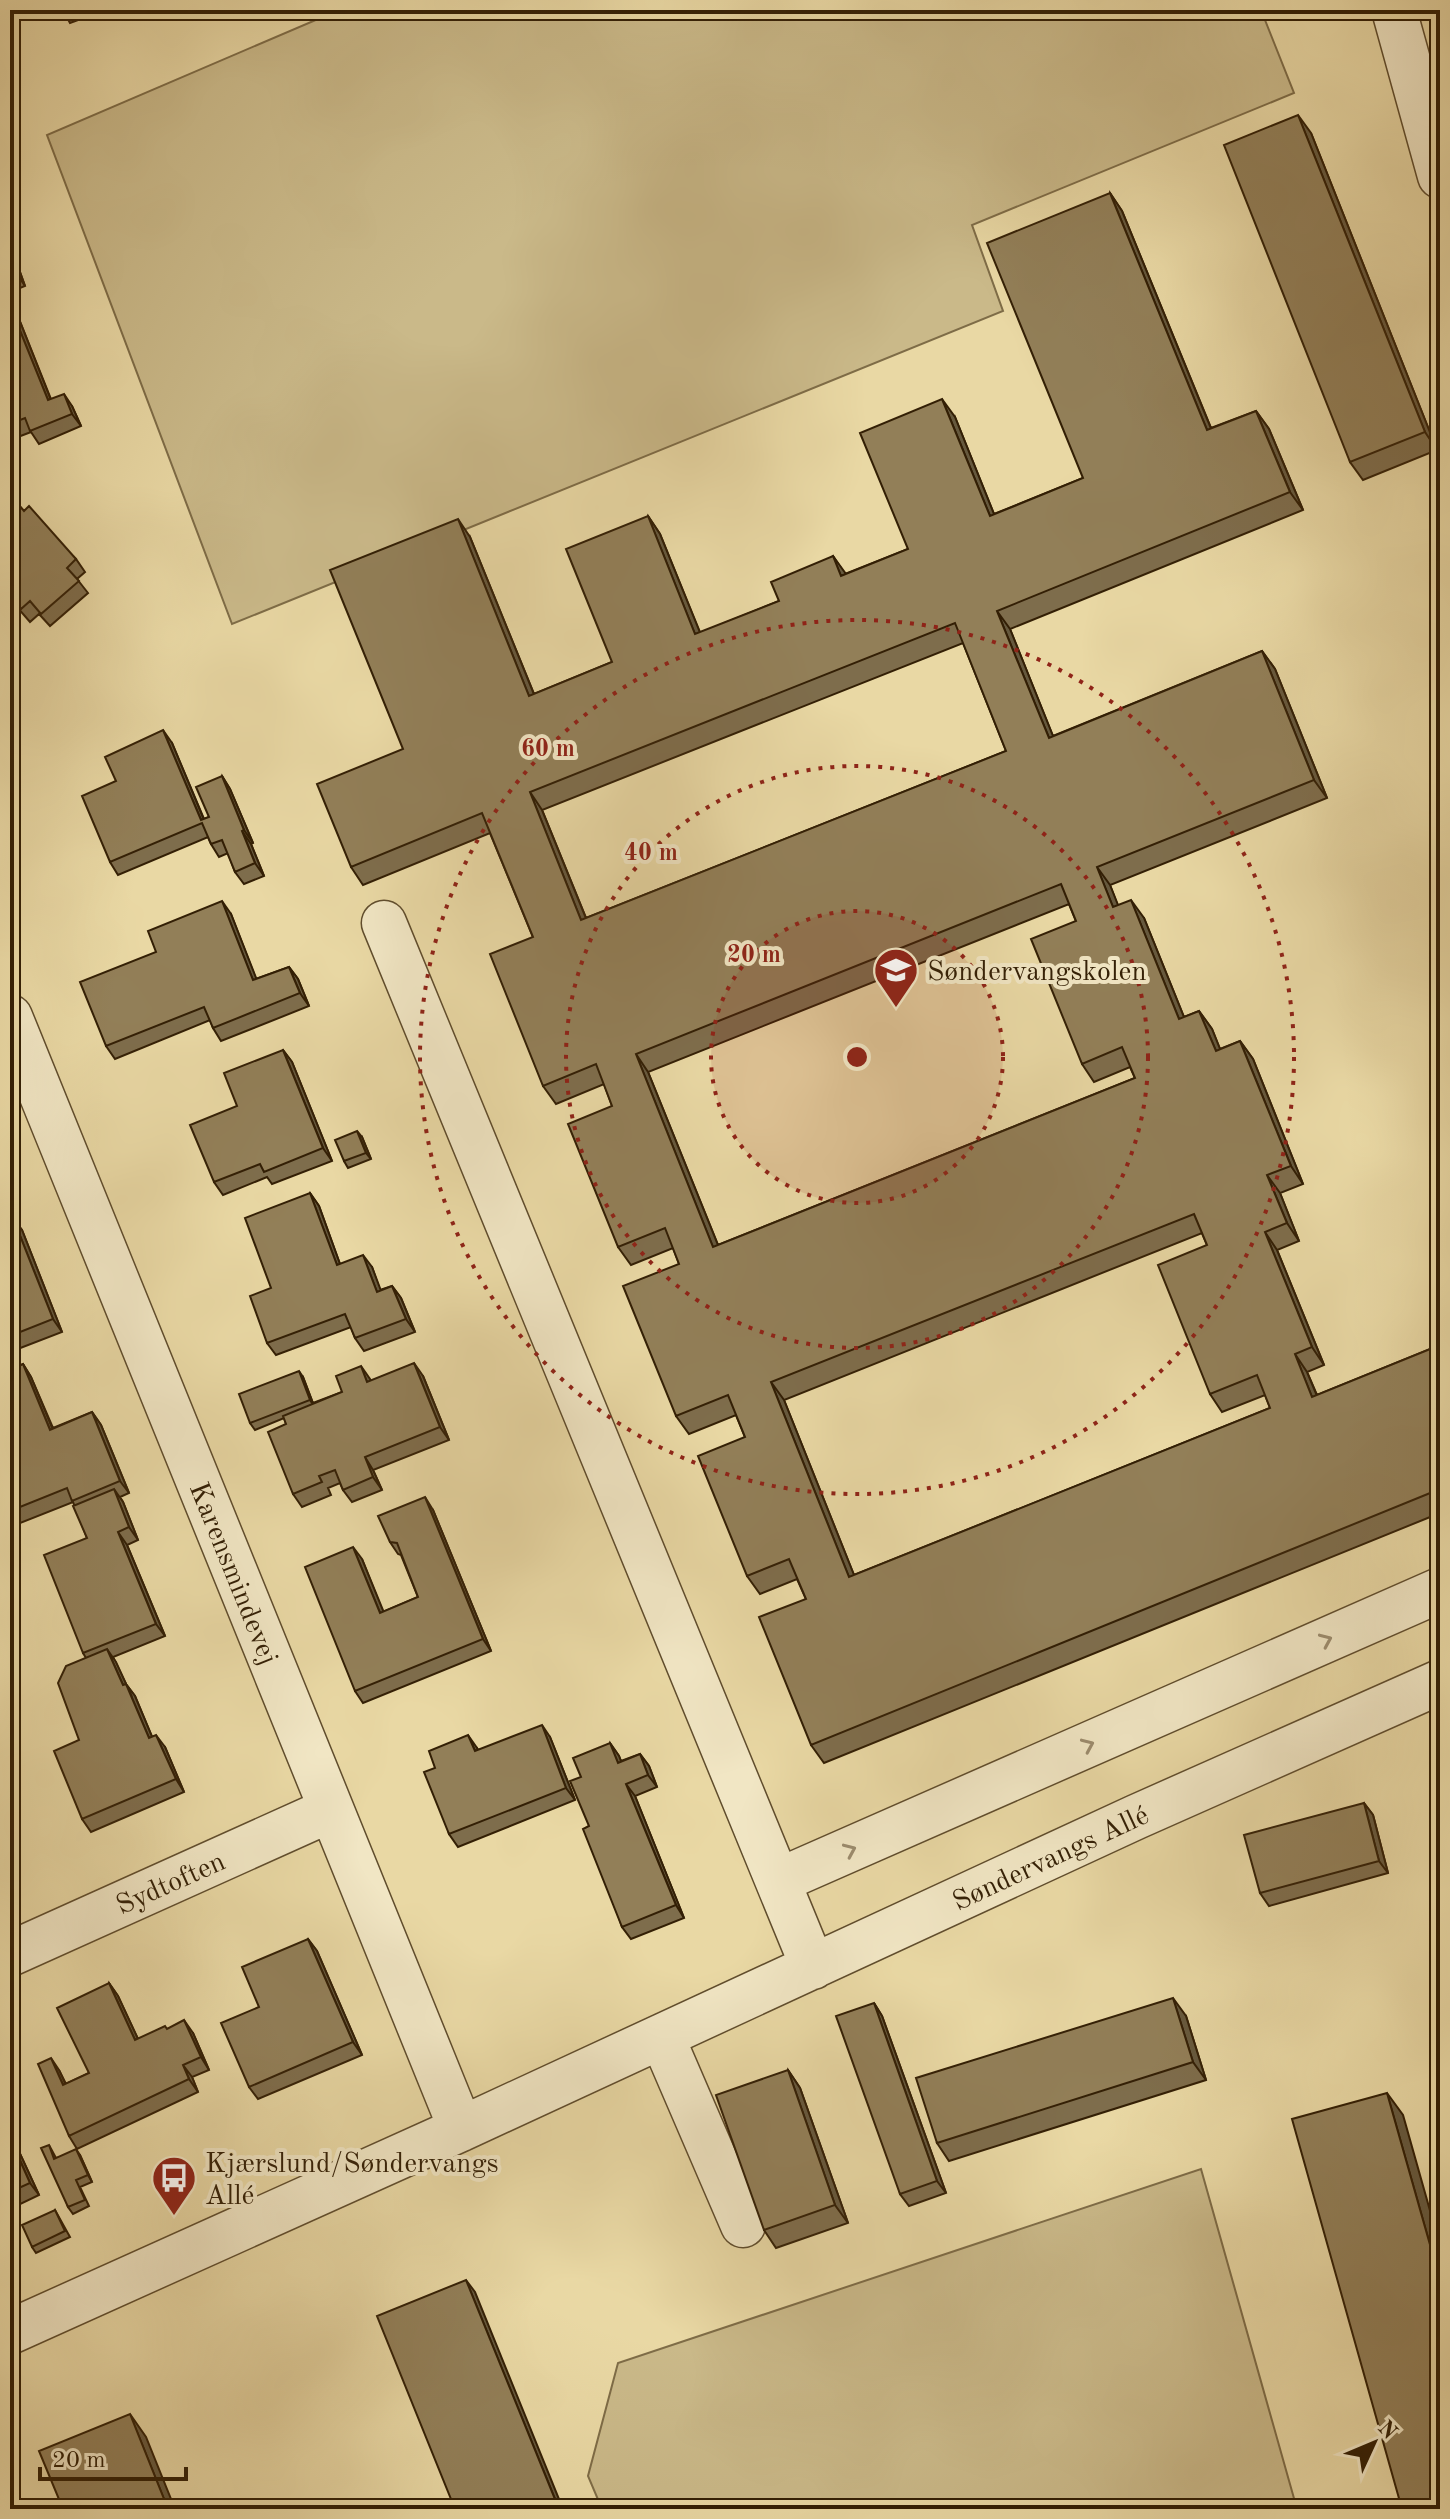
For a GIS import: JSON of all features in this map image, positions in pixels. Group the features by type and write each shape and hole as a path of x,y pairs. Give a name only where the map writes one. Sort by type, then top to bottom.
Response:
{"street":[{"path":"1394,10 1440,176"},
{"path":"384,923 813,1967"},
{"name":"Karensmindevej","path":"10,1017 461,2129"},
{"path":"778,1881 1440,1590"},
{"name":"Søndervangs Allé","path":"10,2332 461,2129 1163,1805 1440,1682"},
{"name":"Sydtoften","path":"10,1954 330,1810"},
{"path":"662,2037 743,2225"}],"shaded area":[{"path":"339,10 1261,10 1294,93 972,225 1003,311 232,624 47,135"},
{"path":"1201,2169 1297,2509 602,2509 588,2476 618,2363"}],"building":[{"path":"63,10 84,10 65,17"},
{"path":"1298,115 1425,432 1350,462 1224,145"},
{"path":"1110,193 1207,430 1256,411 1290,492 997,611 1049,738 1262,651 1314,780 1097,867 1113,907 1131,900 1179,1019 1199,1011 1216,1051 1240,1041 1291,1166 1267,1175 1287,1223 1265,1232 1312,1347 1295,1354 1312,1397 1440,1345 1440,1489 811,1745 759,1617 806,1599 789,1559 747,1576 698,1456 745,1437 728,1395 676,1416 623,1286 679,1264 665,1228 618,1247 568,1124 612,1106 596,1064 543,1086 490,954 533,937 482,813 351,867 317,784 403,749 330,570 458,519 529,696 612,662 566,549 648,516 695,634 779,601 771,582 833,556 841,576 908,549 860,433 942,399 990,516 1083,478 987,243","holes":["955,623 1006,751 581,920 530,792","1061,884 1076,921 1031,939 1082,1064 1122,1047 1135,1078 713,1247 636,1054","1194,1214 1207,1245 1158,1265 1210,1394 1257,1375 1270,1408 849,1577 771,1382"]},
{"path":"10,255 21,280 10,284"},
{"path":"10,306 48,400 64,394 72,414 30,431 25,418 10,424"},
{"path":"10,495 24,511 29,506 76,559 67,568 79,581 41,614 30,601 21,609 10,597"},
{"path":"163,730 201,820 209,817 196,787 222,776 255,863 235,872 222,840 211,844 202,823 110,862 82,796 116,781 105,757"},
{"path":"222,901 253,980 289,967 300,993 213,1028 204,1007 106,1046 80,982 156,952 148,931"},
{"path":"283,1050 323,1148 264,1172 260,1164 214,1182 190,1125 237,1106 224,1073"},
{"path":"357,1131 366,1153 344,1161 335,1140"},
{"path":"310,1193 337,1265 363,1255 377,1292 392,1286 406,1319 355,1338 345,1314 267,1343 250,1296 271,1288 245,1218"},
{"path":"13,1218 53,1319 10,1336 10,1219"},
{"path":"414,1363 440,1427 365,1457 373,1477 343,1490 335,1470 319,1476 322,1482 293,1494 268,1432 286,1424 283,1416 342,1392 336,1376 361,1366 367,1382"},
{"path":"23,1364 50,1430 92,1412 120,1481 72,1501 67,1488 10,1511 10,1370"},
{"path":"299,1371 310,1400 250,1423 239,1394"},
{"path":"114,1489 129,1527 118,1532 156,1624 83,1653 44,1555 87,1538 73,1506"},
{"path":"425,1497 483,1639 355,1691 305,1567 353,1547 380,1613 418,1597 397,1543 390,1542 378,1516"},
{"path":"107,1649 149,1738 156,1735 176,1779 82,1819 54,1751 79,1740 58,1683 66,1666"},
{"path":"542,1725 566,1788 449,1834 424,1772 435,1768 429,1751 468,1735 475,1751"},
{"path":"610,1743 618,1763 640,1754 648,1775 626,1784 676,1905 622,1927 583,1829 589,1826 570,1781 581,1777 573,1758"},
{"path":"1364,1803 1379,1861 1260,1893 1244,1835"},
{"path":"308,1939 353,2042 249,2087 221,2023 259,2007 242,1967"},
{"path":"109,1983 135,2040 184,2020 201,2057 183,2065 189,2079 69,2136 38,2064 51,2058 63,2085 89,2073 57,2008"},
{"path":"1173,1998 1193,2062 937,2143 916,2078"},
{"path":"874,2003 937,2181 900,2194 836,2016"},
{"path":"788,2070 835,2205 764,2230 716,2095"},
{"path":"1387,2093 1440,2280 1440,2509 1402,2509 1292,2119"},
{"path":"10,2138 30,2183 10,2192"},
{"path":"49,2145 54,2159 76,2149 88,2175 76,2180 85,2200 68,2207 41,2148"},
{"path":"55,2210 65,2231 32,2247 22,2225"},
{"path":"466,2280 559,2509 455,2509 377,2316"},
{"path":"130,2414 168,2509 63,2509 39,2451"}],"place":[{"name":"Søndervangskolen","path":"896,1009"},
{"name":"Kjærslund/Søndervangs Allé","path":"174,2217"}]}
